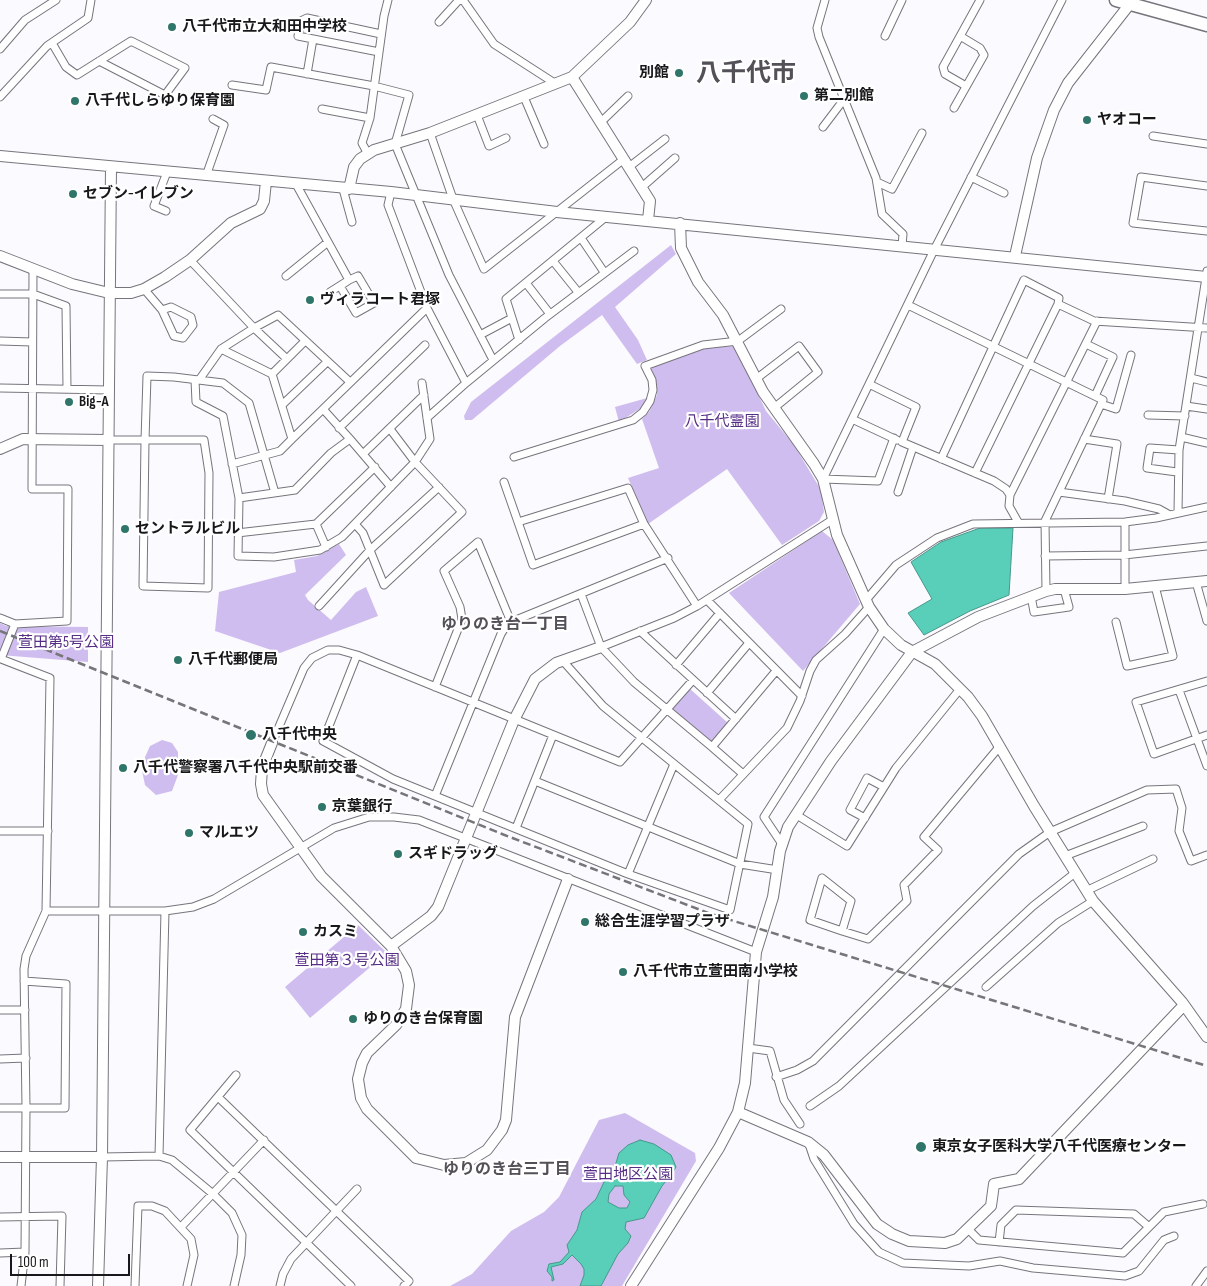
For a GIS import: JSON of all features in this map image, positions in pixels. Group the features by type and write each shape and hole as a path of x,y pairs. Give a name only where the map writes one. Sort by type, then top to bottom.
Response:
{"highway":[{"path":"1116,0 1132,2 1207,25"}],"street":[{"path":"0,50 25,20 56,0"},
{"path":"0,96 52,43 88,18 91,0"},
{"path":"368,154 362,142 370,118 381,34 388,0"},
{"path":"439,22 459,0"},
{"path":"464,0 494,44 556,84"},
{"path":"352,222 346,189 354,167 368,154 430,133 572,77 630,22 646,0"},
{"path":"825,0 817,28 824,51 845,98 877,182 882,214 903,234 902,246"},
{"path":"885,36 902,0"},
{"path":"966,86 942,71 980,0"},
{"path":"823,480 934,250 1062,0"},
{"path":"1015,256 1037,158 1054,110 1068,83 1132,2"},
{"path":"379,52 298,36 301,21 307,18 381,34"},
{"path":"954,108 984,55 983,51 960,36"},
{"path":"307,74 313,39"},
{"path":"52,43 66,67 76,75 131,40 185,68 165,95 99,61"},
{"path":"232,85 266,90 271,67 409,94 395,144 449,275 494,360"},
{"path":"572,77 650,201 648,220"},
{"path":"524,96 544,144"},
{"path":"600,122 628,96"},
{"path":"823,127 845,98"},
{"path":"322,109 370,118"},
{"path":"476,115 489,146 506,138"},
{"path":"206,176 224,125 213,119"},
{"path":"430,133 452,200 484,269 556,212 626,163 665,139"},
{"path":"877,182 892,189 922,133"},
{"path":"1153,136 1207,144"},
{"path":"0,156 391,192 556,212 1207,276"},
{"path":"642,187 675,158"},
{"path":"98,1286 102,1156 105,911 111,167"},
{"path":"166,211 154,206 167,172"},
{"path":"971,176 1004,192"},
{"path":"1207,186 1141,177 1133,223 1207,231"},
{"path":"0,256 72,284 109,293 131,293 144,289 190,260 231,223 260,209 264,201 266,181"},
{"path":"296,184 349,280"},
{"path":"391,192 388,205 427,308 466,383"},
{"path":"519,340 506,299 608,216"},
{"path":"680,223 681,248 698,282 723,315 756,379 823,480 832,520 868,604 884,630 912,652 935,664 982,716 1093,901 1184,1006 1207,1037"},
{"path":"580,238 604,272"},
{"path":"286,276 328,242"},
{"path":"427,418 466,383 550,314 634,251"},
{"path":"190,260 254,328 287,359"},
{"path":"553,261 578,292"},
{"path":"0,618 15,624 67,621 68,489 32,489 34,269"},
{"path":"1178,513 1177,472 1179,450 1191,378 1203,327 1207,272"},
{"path":"330,292 349,280 358,276 374,303 356,313 340,286 349,280"},
{"path":"940,459 1024,280 1059,298 1058,304 975,473"},
{"path":"526,283 550,314"},
{"path":"144,289 162,310 174,336 183,338 193,325 190,317 171,307 162,310"},
{"path":"0,294 33,294 66,306 67,389"},
{"path":"1058,304 1097,321 1203,327"},
{"path":"908,305 1103,400 1045,521 1046,591"},
{"path":"232,464 280,451 427,308"},
{"path":"514,457 633,420 643,412 652,390 652,380 645,366 703,345 738,341 781,309"},
{"path":"350,382 278,315 221,349 197,380 196,402 223,416 239,498 238,556 274,557 320,550 342,538 415,462 430,439 422,382"},
{"path":"480,335 512,318"},
{"path":"1018,522 1009,506 1010,495 1097,321"},
{"path":"272,374 305,340"},
{"path":"0,341 32,342"},
{"path":"1086,344 1112,357 1095,396"},
{"path":"340,428 425,345"},
{"path":"756,379 799,346 818,372 774,408"},
{"path":"221,349 272,374 292,439"},
{"path":"1101,404 1116,409 1131,354"},
{"path":"282,405 327,362"},
{"path":"0,449 14,441 32,439 109,440 145,440 204,440 208,473 208,588 143,586 145,440 147,376 223,383 248,403 265,456 274,493"},
{"path":"1191,378 1207,382"},
{"path":"869,384 916,407 902,442"},
{"path":"0,388 109,390"},
{"path":"364,454 424,395"},
{"path":"1186,406 1207,409"},
{"path":"323,410 364,454 391,487"},
{"path":"1148,415 1185,416"},
{"path":"852,419 994,481 1010,495"},
{"path":"355,524 363,533 384,586 462,512 415,462 390,428"},
{"path":"823,480 878,481 894,438"},
{"path":"1181,438 1207,443"},
{"path":"239,498 295,490 331,453 350,439"},
{"path":"1084,439 1117,444 1108,499"},
{"path":"898,492 913,447"},
{"path":"1177,472 1147,468 1150,448 1179,450"},
{"path":"237,533 316,524 375,467"},
{"path":"504,482 533,565 644,524"},
{"path":"319,606 370,550 439,487"},
{"path":"518,522 628,488 644,524 668,558 697,606"},
{"path":"1059,492 1159,509 1168,514"},
{"path":"719,800 786,728 802,696 810,670 816,660 845,634 896,565 937,538 980,523 1045,521 1125,522 1156,518 1207,507"},
{"path":"391,946 431,916 438,907 514,720 535,680 556,663 601,647 697,606 832,520"},
{"path":"1125,522 1125,589"},
{"path":"316,524 326,546"},
{"path":"435,687 462,619 460,607 444,571 478,542 511,622"},
{"path":"1045,556 1124,555 1207,546"},
{"path":"435,796 501,634 511,622 668,558"},
{"path":"631,1286 719,1148 738,1112 742,1098 748,1048 756,952 773,897 782,844 788,827 831,761 912,652 978,617 1046,591 1064,589 1125,589 1207,581"},
{"path":"1196,582 1207,621"},
{"path":"1116,622 1127,666 1173,656 1155,586"},
{"path":"1031,596 1034,612 1069,607 1064,589"},
{"path":"581,594 601,647 634,682 743,774"},
{"path":"707,600 802,696"},
{"path":"676,664 720,613"},
{"path":"15,624 1,659 50,678 46,911 26,956 24,981 26,1157 25,1252 21,1286"},
{"path":"782,844 764,817 884,630"},
{"path":"640,631 736,719"},
{"path":"707,693 749,643"},
{"path":"568,879 515,1017 504,1124 496,1141 487,1150 466,1163 444,1165 416,1158 376,1120 361,1098 358,1079 367,1053 402,1016 408,997 406,971 391,946 321,876 263,796 261,784 262,768 308,662 328,650 339,650 357,655 620,762 640,737 693,680"},
{"path":"357,655 323,741 392,779 628,874 730,910 748,824 603,706 563,661"},
{"path":"712,747 776,671"},
{"path":"1207,681 1136,702 1154,754 1207,735"},
{"path":"795,814 847,846 896,768 960,690"},
{"path":"1179,690 1207,766"},
{"path":"516,828 553,735"},
{"path":"842,931 851,901 822,878 810,920 842,931 868,939 907,901 904,885 938,850 924,837 1000,746"},
{"path":"628,874 674,764"},
{"path":"865,818 850,810 867,778 884,787"},
{"path":"535,781 740,864 778,870"},
{"path":"776,1077 797,1070 812,1060 1019,854 1050,832 1147,790 1176,789 1182,808 1180,831 1191,861 1207,855"},
{"path":"46,911 165,911 193,907 214,899 334,828 369,817 394,817 419,820 756,952"},
{"path":"1065,856 1143,826"},
{"path":"0,831 48,831"},
{"path":"1086,891 1152,859"},
{"path":"810,1106 839,1086 1033,906 1075,873"},
{"path":"986,987 1058,923 1093,901"},
{"path":"159,1156 165,911"},
{"path":"0,1108 65,1108 66,984 24,981"},
{"path":"738,1112 808,1142 824,1155 877,1224 892,1234 909,1242 946,1243 958,1239 991,1206 994,1184 1019,1179 1184,1006"},
{"path":"0,1010 25,1010"},
{"path":"748,1048 770,1051 784,1100 800,1124"},
{"path":"0,1059 26,1058"},
{"path":"236,1075 190,1130 351,1286"},
{"path":"218,1097 409,1281 404,1286"},
{"path":"181,1227 264,1140"},
{"path":"808,1142 814,1159 854,1224 880,1252 903,1263 969,1266 1000,1261 1032,1268 1125,1276 1139,1271 1164,1240 1174,1236"},
{"path":"0,1157 159,1156 172,1160 183,1167 232,1213 242,1235 241,1255 234,1286"},
{"path":"280,1286 286,1266 357,1189"},
{"path":"968,1229 979,1240 1123,1253 1164,1212 1203,1204"},
{"path":"135,1286 138,1206 158,1208 181,1227 191,1239 194,1247 187,1286"},
{"path":"999,1242 1001,1225 1016,1210 1134,1214 1149,1227"},
{"path":"0,1217 62,1216 60,1286"},
{"path":"0,1253 25,1252"},
{"path":"1196,1286 1207,1271"}],"green space":[{"path":"671,245 676,254 615,307 638,340 647,360 637,364 602,315 560,346 472,420 465,420 464,416 471,402"},
{"name":"八千代霊園","path":"735,346 766,411 794,445 821,490 824,512 819,521 782,545 727,469 648,524 628,478 659,468 642,419 649,412 657,395 655,377 651,368 705,348"},
{"path":"647,398 641,408 619,422 615,407"},
{"path":"822,531 833,540 860,604 803,671 729,593"},
{"path":"339,544 346,555 305,595 308,600 331,620 356,592 366,587 378,616 280,653 215,631 219,592 296,572 294,560 317,556"},
{"name":"萱田第5号公園","path":"0,623 6,626 88,627 88,662 0,655"},
{"path":"689,688 728,723 714,741 710,741 671,711 670,707"},
{"path":"162,740 172,743 178,752 178,775 172,791 156,795 145,785 141,766 150,746"},
{"name":"萱田第３号公園","path":"358,925 387,953 310,1018 285,987"},
{"name":"萱田地区公園","path":"625,1113 695,1153 696,1161 622,1286 450,1286 472,1274 511,1231 544,1212 559,1197 599,1120"}],"shaded area":[{"path":"980,528 1013,528 1009,595 970,611 924,635 908,613 932,599 911,562 941,542"},
{"path":"640,1140 654,1144 671,1155 676,1167 662,1186 644,1218 626,1222 625,1229 631,1236 628,1243 618,1254 601,1286 580,1286 584,1269 572,1255 563,1264 551,1267 554,1280 552,1281 552,1277 547,1271 549,1264 560,1262 569,1252 567,1245 577,1230 582,1212 596,1199 604,1182 612,1176 619,1153 628,1145","holes":["615,1186 623,1186 624,1195 630,1202 627,1208 619,1208 608,1202 609,1194"]}],"railway":[{"path":"0,631 502,834 711,914 1207,1066"}],"place":[{"name":"八千代市立大和田中学校","path":"172,27"},
{"name":"別館","path":"679,73"},
{"name":"第二別館","path":"804,96"},
{"name":"八千代しらゆり保育園","path":"75,101"},
{"name":"ヤオコー","path":"1087,120"},
{"name":"セブン-イレブン","path":"73,194"},
{"name":"ヴィラコート君塚","path":"310,300"},
{"name":"Big-A","path":"69,402"},
{"name":"セントラルビル","path":"125,529"},
{"name":"八千代郵便局","path":"178,660"},
{"name":"八千代中央","path":"251,735"},
{"name":"八千代警察署八千代中央駅前交番","path":"123,768"},
{"name":"京葉銀行","path":"322,807"},
{"name":"マルエツ","path":"189,833"},
{"name":"スギドラッグ","path":"398,854"},
{"name":"総合生涯学習プラザ","path":"585,922"},
{"name":"カスミ","path":"303,932"},
{"name":"八千代市立萱田南小学校","path":"623,972"},
{"name":"ゆりのき台保育園","path":"353,1019"},
{"name":"東京女子医科大学八千代医療センター","path":"921,1147"}],"district":[{"name":"八千代市","path":"746,75"},
{"name":"ゆりのき台一丁目","path":"505,625"},
{"name":"ゆりのき台三丁目","path":"507,1170"}]}
